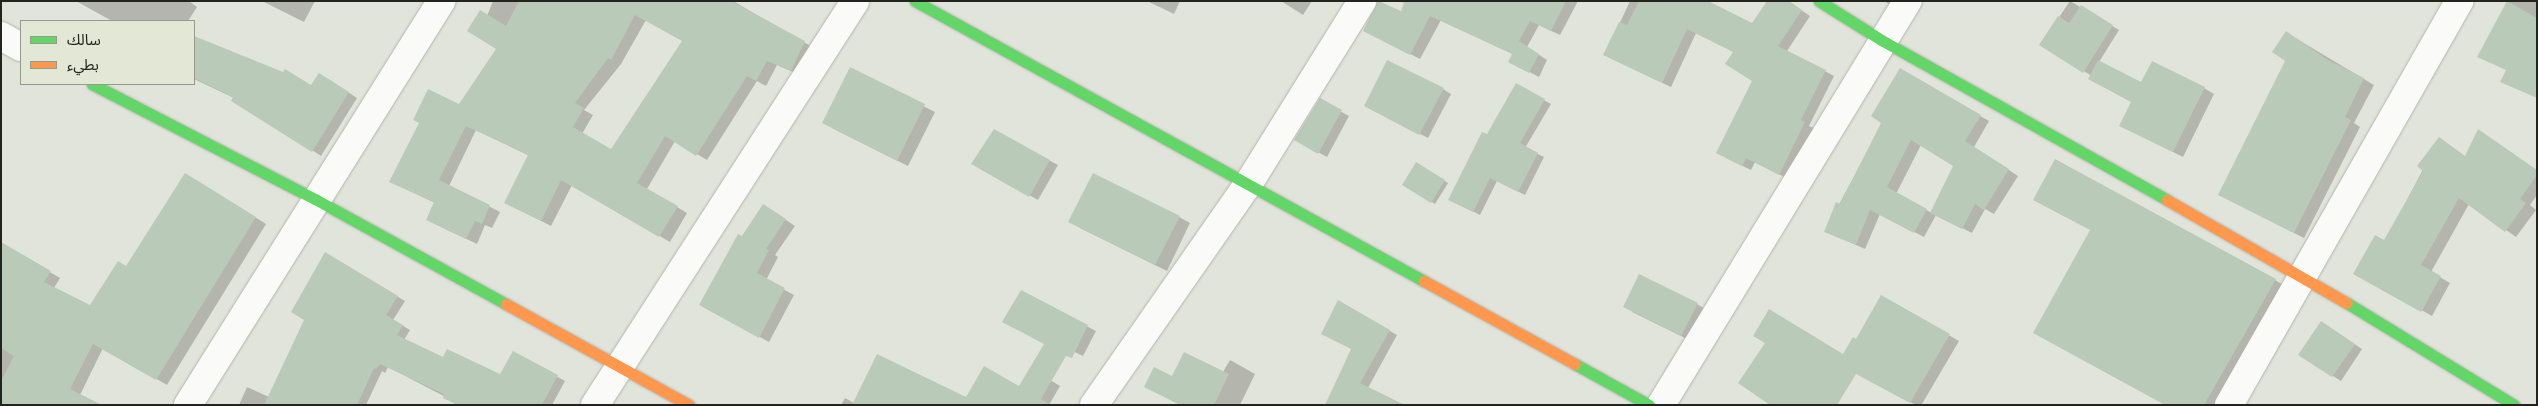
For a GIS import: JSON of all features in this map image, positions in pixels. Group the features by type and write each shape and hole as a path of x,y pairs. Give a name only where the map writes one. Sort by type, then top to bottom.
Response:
{"street":[{"path":"188,405 314,199 441,1"},
{"path":"596,405 856,1"},
{"path":"915,1 1247,186 1649,405"},
{"path":"1094,405 1247,186 1362,1"},
{"path":"1819,1 1883,41 2303,276 2514,405"},
{"path":"1661,405 1908,1"},
{"path":"2229,405 2459,1"},
{"path":"1,36 20,46"},
{"path":"94,85 314,199 689,405"}],"building":[{"path":"519,1 731,1 805,41 791,71 767,61 756,81 747,76 696,156 665,136 637,183 678,206 659,237 561,180 541,221 504,203 528,155 466,126 439,180 490,205 482,224 475,221 466,239 426,220 434,202 389,182 419,123 413,120 428,89 459,104 496,49 467,31 480,10 506,26","holes":["635,15 682,41 611,149 573,127 584,108 575,103 608,58 611,60"]},
{"path":"1378,1 1401,11 1404,3 1400,1 1566,1 1551,31 1530,21 1519,41 1539,54 1529,73 1508,62 1512,54 1430,16 1410,55 1363,31"},
{"path":"1639,1 1708,1 1752,23 1767,1 1789,1 1802,10 1778,46 1826,70 1801,120 1805,122 1779,175 1746,158 1742,166 1716,153 1752,81 1725,64 1733,52 1687,29 1662,83 1603,55 1619,22 1627,25"},
{"path":"2507,1 2537,18 2537,98 2500,82 2506,70 2477,57"},
{"path":"2081,5 2113,25 2083,73 2039,45 2058,16 2069,23"},
{"path":"2286,31 2328,60 2364,78 2345,117 2351,120 2294,233 2218,195 2285,61 2272,52"},
{"path":"195,36 283,72 285,69 311,85 319,73 349,92 312,152 231,101 233,97 195,78"},
{"path":"1387,60 1444,88 1419,135 1364,106"},
{"path":"2098,60 2141,82 2152,61 2205,87 2173,152 2119,126 2131,102 2088,79"},
{"path":"850,67 925,104 897,161 822,123"},
{"path":"1900,68 1981,115 1965,141 2009,169 1984,210 1975,204 1962,229 1930,213 1953,166 1911,140 1887,187 1927,209 1914,233 1870,210 1856,245 1824,232 1836,202 1840,204 1881,123 1871,116"},
{"path":"1516,83 1545,99 1520,143 1538,153 1518,192 1490,178 1473,212 1448,200 1482,132 1487,134"},
{"path":"1320,98 1342,110 1318,154 1294,140"},
{"path":"994,129 1050,160 1029,197 971,164"},
{"path":"2478,129 2537,170 2537,175 2520,199 2526,203 2505,232 2459,198 2421,265 2441,276 2421,312 2353,274 2375,235 2384,240 2423,171 2417,166 2439,137 2465,156"},
{"path":"2055,159 2276,279 2204,405 2165,405 2033,333 2090,230 2033,200"},
{"path":"1416,162 1445,180 1431,203 1402,185"},
{"path":"185,173 256,217 156,380 93,344 70,389 102,405 1,405 1,381 14,356 1,348 1,242 51,271 44,282 90,305 118,261 126,266"},
{"path":"1093,173 1180,216 1155,265 1068,222"},
{"path":"763,204 786,219 766,249 769,250 757,273 785,288 759,338 699,305 738,234 742,236"},
{"path":"325,252 398,296 386,315 403,325 397,335 443,357 447,349 500,374 513,351 558,375 542,405 457,405 443,398 444,394 380,364 376,369 374,368 357,405 264,405 304,320 291,312"},
{"path":"1639,274 1698,303 1681,336 1623,307"},
{"path":"1021,290 1088,325 1072,358 1066,356 1041,399 1051,405 852,405 877,354 966,397 984,366 1019,386 1044,344 1002,322"},
{"path":"1881,295 1950,334 1910,403 1856,374 1837,405 1770,405 1738,383 1765,343 1753,336 1769,309 1843,354 1853,337 1856,339"},
{"path":"1338,300 1390,330 1360,383 1405,405 1325,405 1351,349 1321,334"},
{"path":"2321,321 2355,344 2332,377 2298,355"},
{"path":"1184,352 1229,374 1214,405 1180,405 1144,387 1154,367 1172,376"}],"traffic: fast":[{"path":"915,1 1424,281"},
{"path":"1819,1 1883,41 2167,200"},
{"path":"94,85 315,199 506,304"},
{"path":"2347,303 2514,405"},
{"path":"1575,364 1649,405"}],"traffic: slow":[{"path":"2167,200 2347,303"},
{"path":"1424,281 1575,364"},
{"path":"506,304 689,405"}]}
